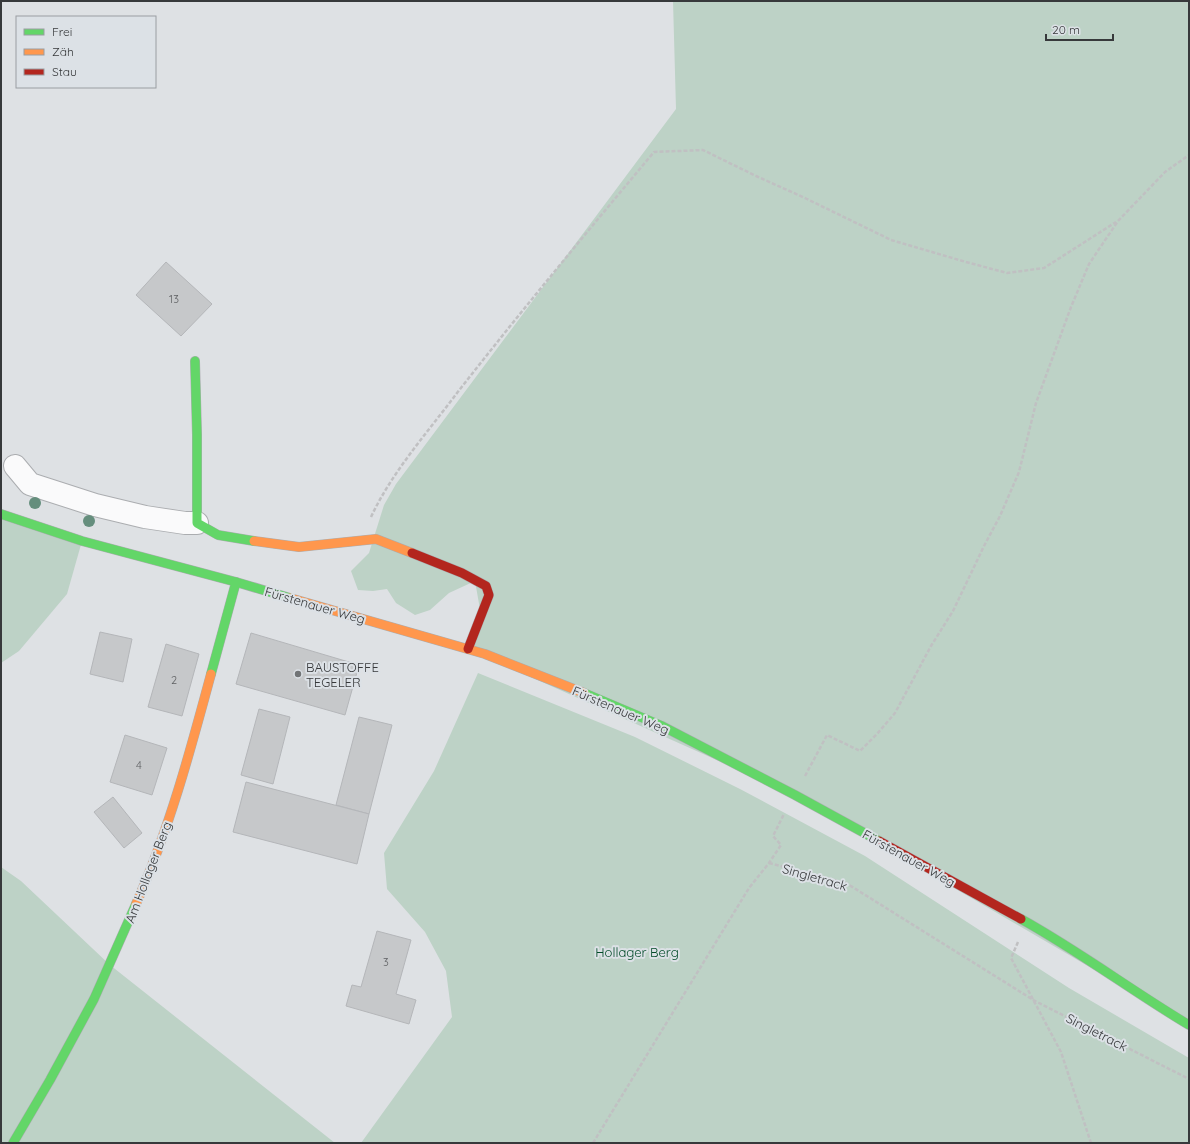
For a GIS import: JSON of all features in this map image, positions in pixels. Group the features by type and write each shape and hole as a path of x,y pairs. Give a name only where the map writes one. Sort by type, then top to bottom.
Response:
{"street":[{"path":"194,361 197,435 196,523"},
{"path":"15,466 30,484 44,489 95,505 145,517 185,523 196,523 218,535 263,543 299,547 376,538 462,573 486,586 489,595 468,649"},
{"name":"Fürstenauer Weg","path":"1,514 82,541 236,582 485,654 662,726 795,795 1027,922 1071,948 1154,1004 1189,1025"},
{"name":"Am Hollager Berg","path":"13,1143 50,1080 94,999 148,878 178,792 208,690 236,582"}],"path":[{"path":"364,540 364,531 379,500 400,468 488,353 654,152 703,150 891,240 966,262 1007,272 1044,268 1118,221"},
{"path":"810,766 827,735 860,751 895,713 931,646 953,611 1020,472 1036,403 1071,307 1089,264 1118,221 1166,172 1189,155"},
{"path":"768,863 780,845 773,836 784,815"},
{"name":"Singletrack","path":"593,1143 749,888 768,863 846,884 1035,1001 1189,1079"},
{"path":"1027,922 1011,958 1061,1052 1091,1143"}],"green space":[{"path":"673,1 1189,1 1189,1025 795,795 468,649 481,615 475,581 449,593 430,610 415,615 396,603 387,589 373,591 358,590 351,571 369,553 384,505 396,484 676,109"},
{"path":"1,514 82,541 67,594 19,651 1,663"},
{"name":"Hollager Berg","path":"478,673 635,737 740,789 865,856 1069,988 1189,1058 1189,1143 361,1143 452,1017 446,971 425,932 387,889 384,853 434,771"},
{"path":"1,867 21,881 110,965 335,1143 1,1143"}],"building":[{"path":"166,262 212,304 181,336 136,295"},
{"path":"100,632 132,639 123,682 90,674"},
{"name":"BAUSTOFFE TEGELER","path":"251,633 359,665 345,715 236,684"},
{"path":"166,644 199,654 182,716 148,707"},
{"path":"259,709 290,717 273,784 241,775"},
{"path":"359,717 392,725 369,814 336,805"},
{"path":"125,735 167,748 152,795 110,782"},
{"path":"246,782 369,814 357,864 233,832"},
{"path":"113,797 142,833 124,848 94,812"},
{"path":"377,931 411,940 396,994 416,1000 409,1024 346,1006 352,985 361,987"}],"traffic: fast":[{"path":"195,361 197,523 218,535 254,541"},
{"path":"1,514 82,541 290,598"},
{"path":"211,674 236,582"},
{"path":"584,693 662,726 795,795 879,841"},
{"path":"13,1143 50,1080 94,999 136,904"},
{"path":"1021,919 1064,944 1189,1025"}],"traffic: slow":[{"path":"254,541 299,547 376,539 412,553"},
{"path":"290,598 485,654 584,693"},
{"path":"136,904 169,819 187,762 211,674"}],"traffic: jam":[{"path":"412,553 462,573 486,586 489,595 468,649"},
{"path":"879,841 1021,919"}],"place":[{"name":"BAUSTOFFE TEGELER","path":"298,674"}]}
